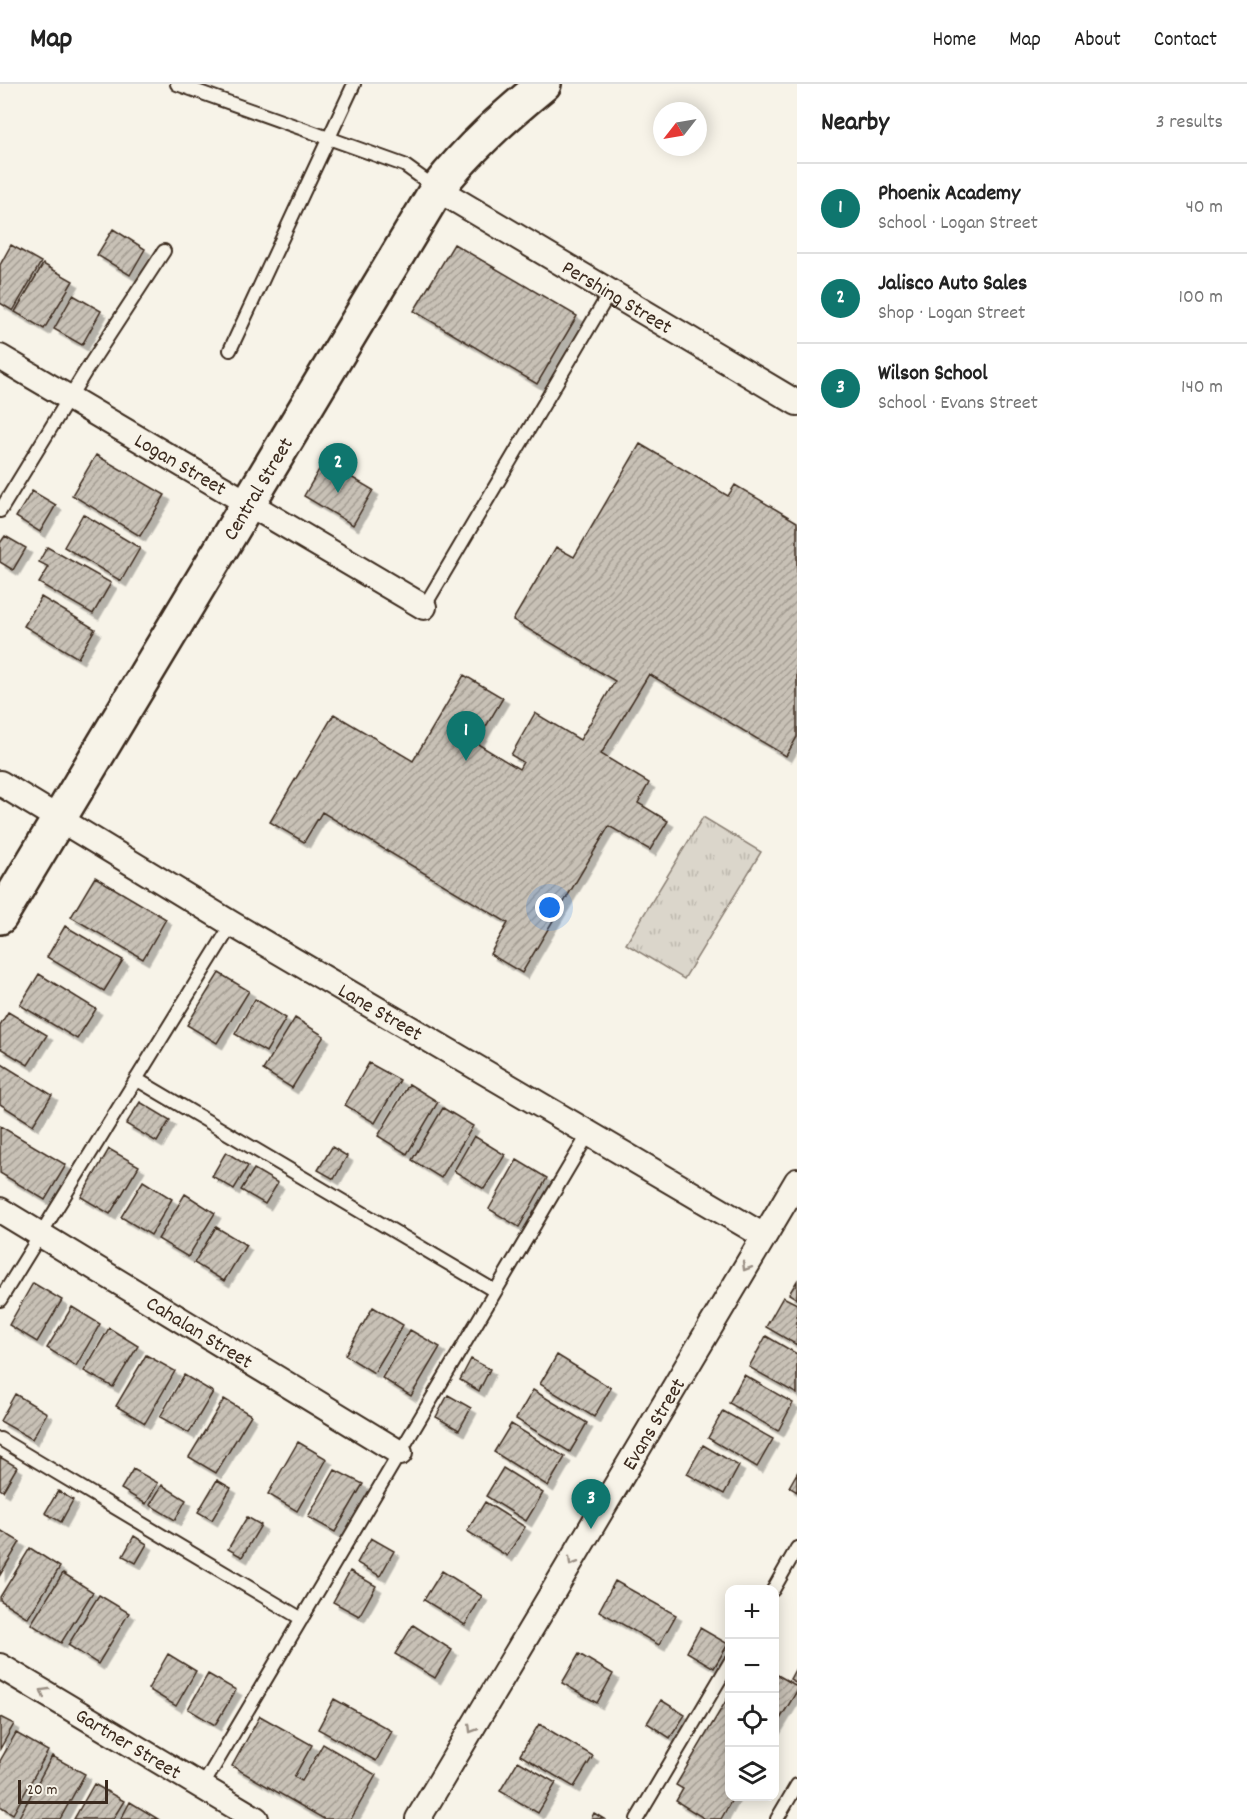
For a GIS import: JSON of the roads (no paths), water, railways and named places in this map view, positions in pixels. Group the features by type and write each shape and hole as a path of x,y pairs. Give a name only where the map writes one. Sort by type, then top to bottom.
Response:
{"street":[{"name":"Central Street","path":"0,917 437,189 460,159 492,127 544,84"},
{"name":"Pershing Street","path":"437,189 797,403"},
{"name":"Logan Street","path":"0,357 424,607"},
{"name":"Lane Street","path":"0,783 232,924 764,1236"},
{"name":"Evans Street","path":"418,1819 797,1181"},
{"name":"Cahalan Street","path":"0,1210 400,1453"},
{"name":"Gartner Street","path":"0,1666 256,1819"}],"lane":[{"path":"177,84 404,165 437,189"},
{"path":"230,350 354,84"},
{"path":"0,511 69,398 164,251"},
{"path":"424,607 610,292"},
{"path":"0,1300 232,924"},
{"path":"136,1079 495,1291"},
{"path":"202,1786 589,1133"},
{"path":"0,1439 302,1619"},
{"path":"776,1585 797,1548"},
{"path":"637,1819 725,1669"},
{"path":"777,1819 797,1785"}],"place":[{"name":"Jalisco Auto Sales","path":"338,493"},
{"name":"Phoenix Academy","path":"466,761"},
{"name":"Wilson School","path":"591,1529"}]}
